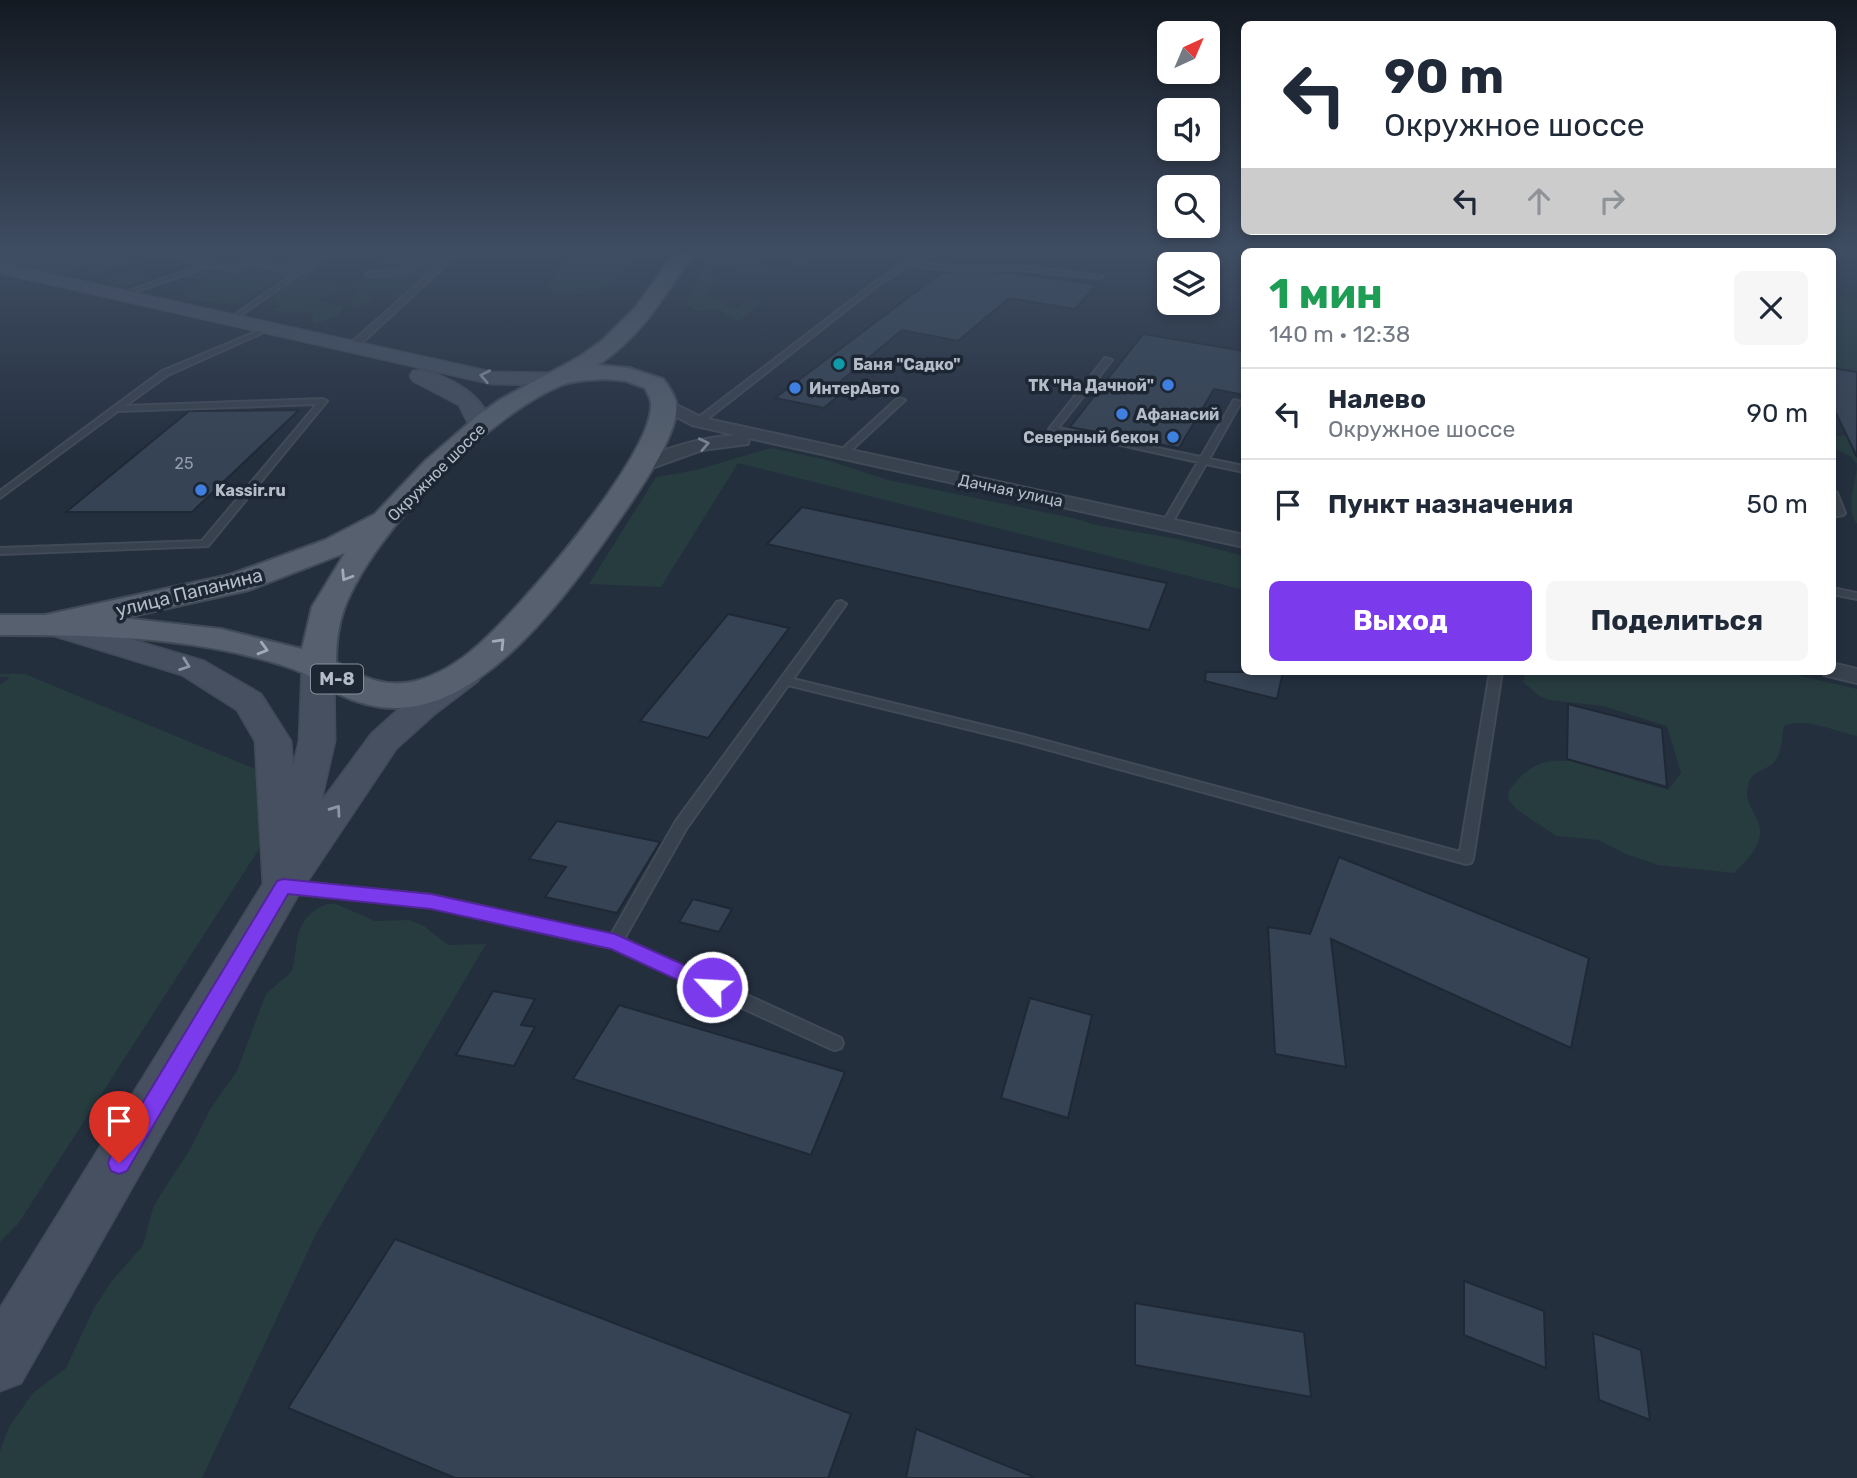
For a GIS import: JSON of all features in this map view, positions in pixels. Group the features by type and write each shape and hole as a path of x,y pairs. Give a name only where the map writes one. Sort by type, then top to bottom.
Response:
{"main road":[{"name":"Окружное шоссе","path":"553,379 599,371 620,371 657,383 656,437 640,467 566,569 499,645 468,672 431,688 399,695 366,693 341,682 318,666 320,632 331,600 351,567 397,507 480,426 553,379 608,348 636,319"},
{"path":"650,337 651,319"},
{"name":"улица Папанина","path":"49,624 238,583 336,546 397,507"},
{"name":"улица Папанина","path":"0,625 49,624 197,636 254,646 318,666"}],"street":[{"path":"232,319 492,378 553,379"},
{"path":"353,346 467,398 475,406 480,426"},
{"name":"Дачная улица","path":"657,383 698,422 1241,540"},
{"name":"Дачная улица","path":"640,467 676,450 723,440 778,440"},
{"name":"улица Папанина","path":"49,624 193,667 249,702 273,741 283,886"},
{"name":"Окружное шоссе","path":"283,886 317,741 318,666"},
{"path":"1836,671 1857,676"},
{"name":"Окружное шоссе","path":"8,1337 283,886 384,741 424,705 468,672"}],"lane":[{"path":"353,346 383,319"},
{"path":"698,422 831,319"},
{"path":"0,495 165,373 270,328"},
{"path":"1108,360 1053,429 1241,468"},
{"path":"842,453 901,400"},
{"path":"0,551 205,544 323,401 116,409"},
{"path":"1167,524 1237,402"},
{"path":"1836,592 1857,596"},
{"path":"615,942 681,825 841,604"},
{"path":"785,681 1024,738 1466,859 1496,675"},
{"path":"283,886 431,901 615,942 835,1043"}],"green space":[{"path":"312,319 328,319 315,324"},
{"path":"1836,319 1857,319 1857,372 1836,369"},
{"path":"1836,437 1857,437 1857,464 1850,456 1836,449"},
{"path":"771,448 827,460 888,480 1096,525 1178,539 1241,555 1241,589 738,463 661,587 589,584 656,477 696,470"},
{"path":"1857,464 1857,524 1851,502"},
{"path":"0,674 25,674 299,787 18,1224 0,1242 0,685 10,677 0,677"},
{"path":"1525,675 1796,675 1857,689 1857,736 1810,724 1792,723 1784,726 1777,758 1749,782 1749,804 1760,831 1758,842 1750,856 1734,873 1658,865 1626,854 1598,840 1556,836 1516,809 1509,800 1508,792 1534,766 1560,760 1668,790 1681,773 1667,726 1603,706 1549,700 1538,695 1523,682"},
{"path":"327,904 336,904 375,921 409,920 424,926 448,945 486,944 316,1234 202,1478 0,1478 0,1451 9,1427 33,1393 66,1368 94,1308 112,1281 143,1245 153,1208 191,1148 211,1108 237,1071 266,994 292,971 302,924 315,910"}],"building":[{"path":"880,319 984,319 958,341 902,330 835,386 848,388 824,408 775,398"},
{"path":"1143,334 1241,350 1241,394 1214,389 1179,448 1070,427"},
{"path":"1836,369 1857,372 1857,457 1836,413"},
{"path":"299,410 192,512 66,512 189,411"},
{"path":"802,507 1167,583 1149,630 767,544"},
{"path":"728,614 789,628 708,738 640,721"},
{"path":"1206,672 1282,675 1277,699 1205,681"},
{"path":"1568,704 1662,728 1667,787 1567,759"},
{"path":"557,821 660,842 617,913 545,897 566,867 529,859"},
{"path":"1339,857 1589,958 1571,1048 1331,939 1346,1067 1275,1054 1268,927 1310,934"},
{"path":"693,899 732,909 719,932 679,922"},
{"path":"493,991 535,999 521,1025 535,1027 514,1066 456,1055"},
{"path":"1030,998 1092,1015 1068,1118 1001,1098"},
{"path":"619,1005 845,1072 811,1155 573,1079"},
{"path":"395,1239 851,1414 828,1478 455,1478 288,1408"},
{"path":"1464,1281 1544,1311 1546,1368 1464,1335"},
{"path":"1135,1303 1304,1332 1311,1397 1135,1365"},
{"path":"1593,1333 1641,1350 1650,1420 1599,1400"},
{"path":"916,1429 1034,1477 1034,1478 906,1478"}],"place":[{"name":"Баня \"Садко\"","path":"839,364"},
{"name":"ТК \"На Дачной\"","path":"1168,385"},
{"name":"ИнтерАвто","path":"795,388"},
{"name":"Афанасий","path":"1122,414"},
{"name":"Северный бекон","path":"1173,437"},
{"name":"Kassir.ru","path":"201,490"}],"route":[{"path":"119,1163 283,886 431,901 615,942 712,987"}]}
